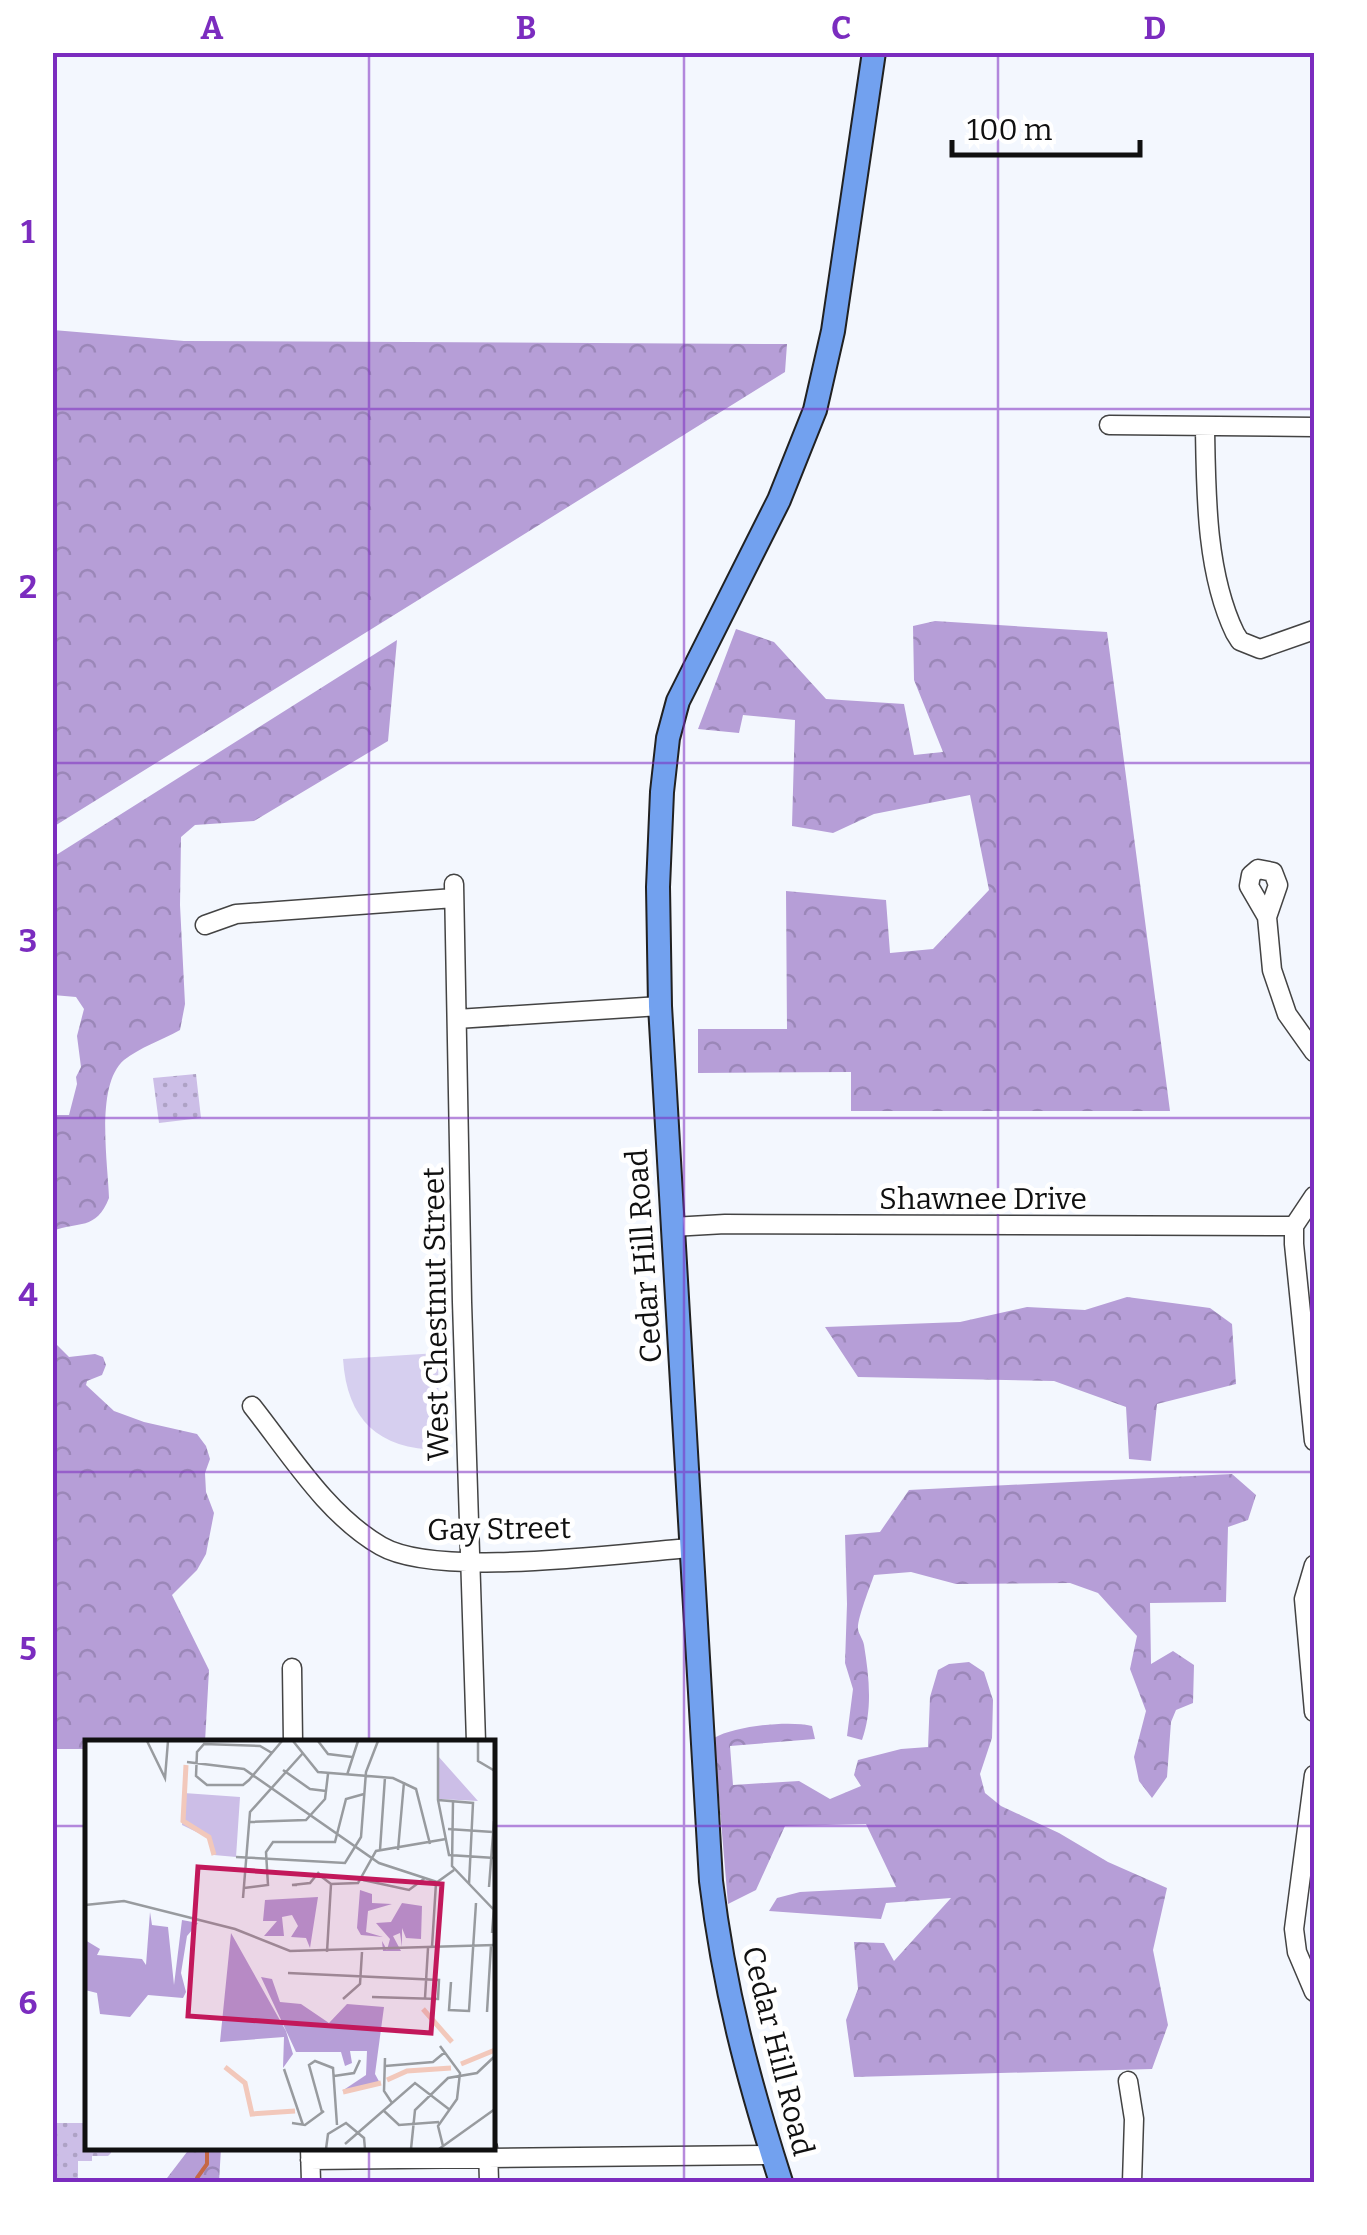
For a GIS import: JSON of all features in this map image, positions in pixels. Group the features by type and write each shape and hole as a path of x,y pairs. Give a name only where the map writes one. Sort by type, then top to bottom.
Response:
{"main road":[{"name":"Cedar Hill Road","path":"781,2182 744,2065 718,1935 710,1863 660,1006 658,878 668,738 684,688 788,478 815,410 831,341 874,52"}],"street":[{"path":"1109,426 1314,427"},
{"path":"1205,428 1208,510 1216,567 1235,633 1240,641 1260,649 1314,630"},
{"name":"West Chestnut Street","path":"205,925 222,917 255,912 454,891 476,1740"},
{"path":"1267,918 1272,970 1280,998 1295,1030 1314,1052"},
{"path":"457,1019 660,1006"},
{"path":"1314,1196 1294,1226 1314,1441"},
{"name":"Shawnee Drive","path":"672,1227 1294,1226"},
{"name":"Gay Street","path":"252,1406 323,1494 384,1548 419,1559 470,1563 691,1548"},
{"path":"1314,1565 1304,1599 1314,1712"},
{"path":"292,1668 293,1740"},
{"path":"1314,1774 1294,1929 1297,1952 1314,1992"},
{"path":"1128,2081 1134,2119 1132,2182"},
{"path":"488,2152 489,2182"},
{"path":"311,2182 310,2154 772,2155"}],"shaded area":[{"path":"196,1074 201,1118 159,1123 153,1078"},
{"path":"438,1353 439,1450 399,1444 370,1427 351,1399 343,1359"},
{"path":"53,2123 85,2123 85,2150 111,2153 92,2156 92,2161 78,2161 78,2182 53,2182"}],"green space":[{"path":"53,330 184,341 787,344 785,372 53,827"},
{"path":"935,621 1107,632 1170,1111 851,1111 851,1072 698,1073 698,1029 787,1029 786,891 886,900 890,953 933,949 989,890 970,795 874,814 833,833 792,826 795,720 743,715 739,733 698,729 736,629 774,642 826,699 904,704 914,755 943,752 914,680 913,626"},
{"path":"397,640 388,741 254,821 195,825 181,837 185,1004 180,1030 130,1056 115,1072 109,1087 105,1125 109,1198 92,1220 53,1231 53,1115 69,1115 81,1067 77,1036 84,1009 76,997 53,995 53,857"},
{"path":"1127,1297 1210,1308 1232,1324 1236,1384 1157,1404 1151,1461 1129,1459 1126,1407 1054,1381 858,1377 825,1327 960,1322 1027,1307 1085,1310"},
{"path":"53,1341 69,1357 103,1357 106,1365 102,1375 86,1385 114,1411 197,1434 210,1459 205,1473 206,1492 214,1513 206,1554 197,1570 172,1595 209,1670 205,1740 85,1740 85,1749 53,1749"},
{"path":"1232,1474 1256,1495 1248,1520 1228,1527 1226,1602 1150,1603 1151,1664 1173,1651 1194,1665 1193,1703 1176,1710 1171,1722 1167,1777 1152,1798 1139,1781 1134,1757 1146,1711 1130,1669 1137,1636 1098,1593 1070,1583 956,1584 911,1572 874,1575 858,1629 867,1669 868,1716 862,1740 847,1736 853,1689 845,1663 845,1535 880,1532 909,1490"},
{"path":"969,1662 984,1672 993,1700 992,1738 980,1774 985,1793 1001,1806 1108,1862 1167,1888 1153,1950 1168,2025 1152,2069 854,2077 846,2020 858,1989 854,1942 884,1943 894,1961 951,1898 886,1903 881,1919 769,1911 777,1898 800,1892 896,1887 866,1824 785,1826 756,1890 728,1904 714,1738 762,1725 812,1726 815,1739 730,1746 733,1785 799,1781 830,1799 861,1786 854,1775 858,1760 928,1747 930,1697 938,1670 949,1664"},
{"path":"188,2150 221,2150 219,2182 164,2182"}],"waterway":[{"path":"197,2182 209,2150"}]}
